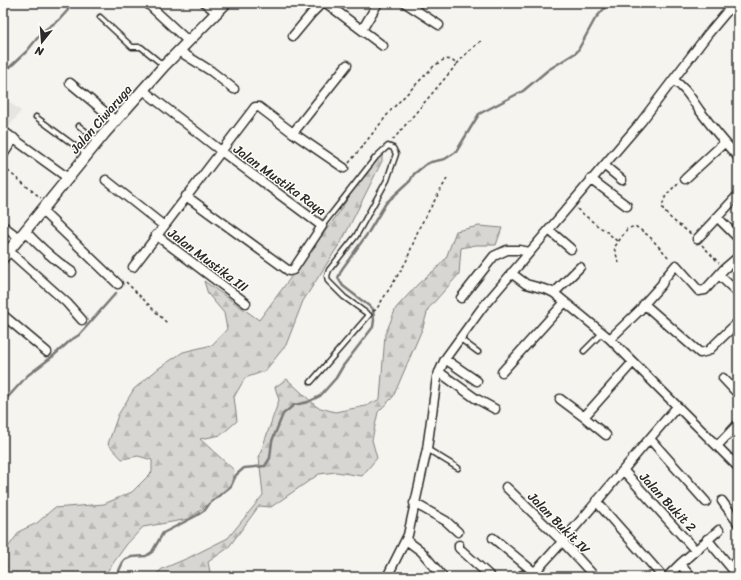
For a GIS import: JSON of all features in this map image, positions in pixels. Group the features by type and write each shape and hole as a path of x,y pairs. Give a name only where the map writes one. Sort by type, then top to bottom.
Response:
{"street":[{"path":"146,3 188,42"},
{"path":"205,3 217,13"},
{"name":"Jalan Ciwaruga","path":"6,254 98,141 164,66 226,3"},
{"path":"293,36 307,18 322,3"},
{"path":"326,3 383,46"},
{"path":"362,30 378,3"},
{"path":"405,3 438,25"},
{"path":"386,577 408,534 414,503 428,449 438,372 445,359 482,308 571,203 605,166 734,3"},
{"path":"179,51 211,71 234,89"},
{"path":"293,133 347,65"},
{"path":"673,80 688,94 724,142 738,157"},
{"path":"70,83 116,121"},
{"name":"Jalan Mustika Raya","path":"143,90 221,151 322,226"},
{"path":"133,267 186,196 257,106 293,133 346,166"},
{"path":"3,131 68,178"},
{"path":"3,155 14,138"},
{"path":"685,179 724,142"},
{"path":"605,166 622,180"},
{"path":"106,180 164,226"},
{"path":"591,180 627,206"},
{"path":"696,239 718,218 738,195"},
{"path":"186,196 289,271 293,270 322,226"},
{"path":"44,207 118,284"},
{"path":"718,218 738,238"},
{"path":"3,226 22,234 72,272"},
{"path":"549,230 571,250"},
{"name":"Jalan Mustika III","path":"156,235 246,303"},
{"path":"461,298 494,256 513,249 530,252"},
{"path":"6,254 67,303 82,320"},
{"path":"610,339 640,310 676,265 699,291 705,290 738,256"},
{"path":"554,293 580,267"},
{"path":"722,272 738,293"},
{"path":"511,273 526,284 554,293 610,339 738,467"},
{"path":"502,372 565,302"},
{"path":"644,304 700,353 708,351 738,322"},
{"path":"3,315 47,352"},
{"path":"445,359 478,381"},
{"path":"584,416 633,362"},
{"path":"438,372 475,398 495,409"},
{"path":"723,378 738,394"},
{"path":"560,399 584,416 606,435"},
{"path":"492,538 532,575 563,542 596,501 677,407"},
{"path":"717,446 738,424"},
{"path":"650,439 706,502"},
{"name":"Jalan Bukit 2","path":"623,470 696,550"},
{"name":"Jalan Bukit IV","path":"506,486 563,542 595,577"},
{"path":"596,501 666,576 719,530"},
{"path":"722,501 738,523"},
{"path":"414,503 446,521 458,532"},
{"path":"707,539 738,576"},
{"path":"406,540 420,551 443,577"},
{"path":"459,546 491,577"},
{"path":"680,564 691,577"},
{"path":"519,577 525,575 526,577"}],"lane":[{"path":"100,17 132,47 141,47 164,66"},
{"path":"36,117 87,154"},
{"path":"79,126 98,141"},
{"path":"311,382 369,315 344,297 327,279 329,270 356,236 388,180 396,154 393,148 388,146"},
{"name":"Jalan Mustika Raya","path":"322,226 376,156 388,146"},
{"path":"584,351 602,333"},
{"path":"459,338 478,352"},
{"path":"428,449 458,468"}],"path":[{"path":"388,146 457,64 482,40"},
{"path":"346,166 392,108 434,66 445,59 451,60 457,64"},
{"path":"3,167 44,207"},
{"path":"369,315 371,311 376,310 384,300 406,262 419,228 448,177"},
{"path":"685,179 675,185 668,192 662,206 663,210 696,239 722,272"},
{"path":"571,203 618,242"},
{"path":"619,263 614,248 627,229 635,226 649,236 676,265"},
{"path":"118,284 120,285 125,282 127,283 167,323"}],"shaded area":[{"path":"3,97 21,111 7,129 3,127"}],"green space":[{"path":"376,153 382,155 382,161 344,237 303,301 286,345 265,371 245,378 234,397 237,421 221,435 200,439 234,470 231,486 189,519 143,527 127,544 103,577 3,577 3,554 20,531 37,523 54,508 104,504 132,492 152,472 152,460 138,456 122,459 108,444 118,415 134,389 159,368 183,352 212,345 227,329 224,313 208,294 204,281 259,320 338,214"},
{"path":"479,226 502,228 496,245 476,245 461,248 459,274 428,309 423,327 393,397 378,412 372,440 377,458 362,476 336,472 319,474 271,507 259,506 228,548 208,562 211,577 153,577 162,569 228,538 263,495 259,457 279,400 275,387 287,379 317,407 335,412 366,406 380,399 385,335 396,308 418,284 446,258 456,231"}],"waterway":[{"path":"3,69 10,67 27,51 43,31 59,20 68,10 67,3"},
{"path":"116,577 124,560 131,557 146,556 152,552 163,533 205,510 209,504 231,486 236,475 244,468 265,466 270,458 272,441 283,414 294,405 308,402 320,396 336,378 343,366 373,327 373,309 343,286 338,278 342,269 368,233 386,203 410,181 414,174 425,165 445,159 456,152 479,114 523,91 548,70 577,52 595,19 609,3"},
{"path":"3,400 8,397 28,375 79,335 116,293"}]}
